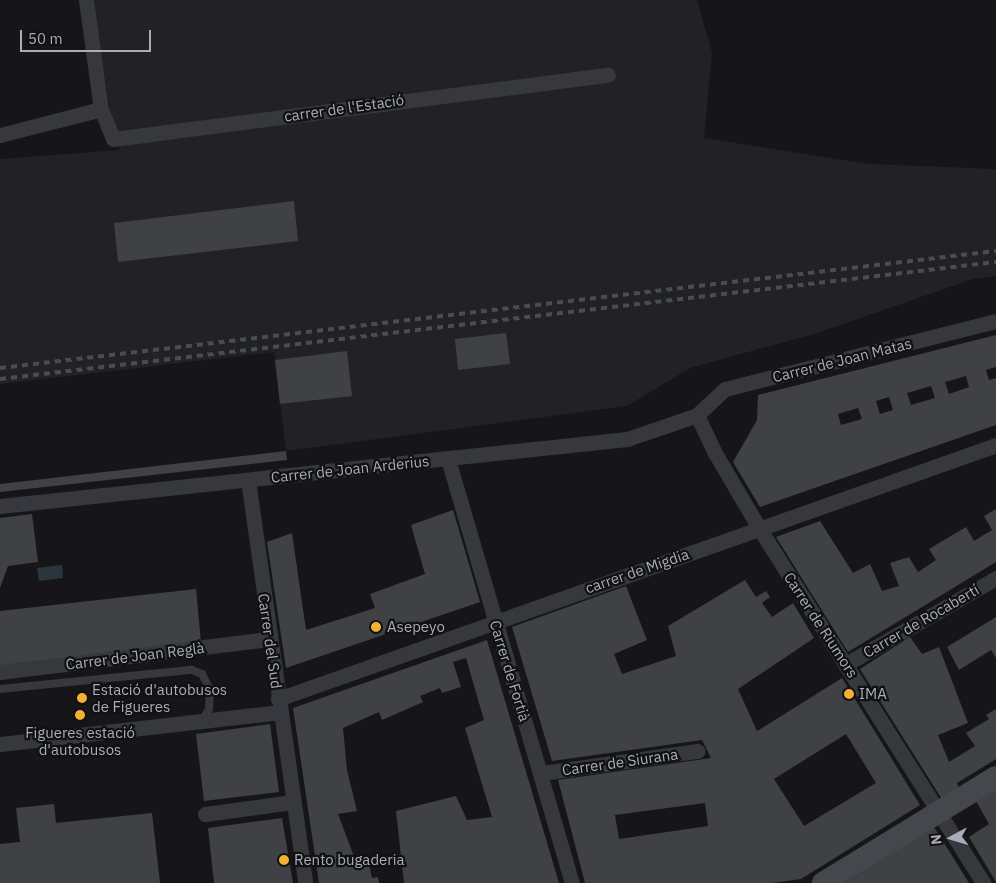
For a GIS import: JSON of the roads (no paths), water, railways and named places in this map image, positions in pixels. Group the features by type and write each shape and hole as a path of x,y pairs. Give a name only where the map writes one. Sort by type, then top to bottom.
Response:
{"street":[{"path":"0,135 101,109 86,0"},
{"name":"carrer de l'Estació","path":"101,109 113,139 608,74"},
{"name":"Carrer de Joan Matas","path":"697,415 725,389 996,321"},
{"name":"Carrer de Joan Arderius","path":"0,506 627,439 697,415"},
{"name":"Carrer de Riumors","path":"697,415 715,453 759,528 983,883"},
{"name":"carrer de Migdia","path":"279,706 494,622 996,444"},
{"name":"Carrer de Fortià","path":"448,459 494,622 542,773 572,883"},
{"name":"Carrer del Sud","path":"248,480 305,883"},
{"name":"Carrer de Rocabertí","path":"846,664 996,578"},
{"name":"Carrer de Joan Reglà","path":"0,672 270,639"},
{"path":"0,744 200,722 279,706"},
{"name":"Carrer de Siurana","path":"542,773 697,751"},
{"path":"823,883 996,776"},
{"path":"205,814 293,802"}],"lane":[{"path":"0,689 192,670 202,674 210,690 209,709 200,722"}],"railway":[{"path":"0,368 996,251"},
{"path":"0,379 996,262"}],"place":[{"name":"Asepeyo","path":"376,627"},
{"name":"IMA","path":"849,694"},
{"name":"Estació d'autobusos de Figueres","path":"82,698"},
{"name":"Figueres estació d'autobusos","path":"80,715"},
{"name":"Rento bugaderia","path":"284,860"}]}
